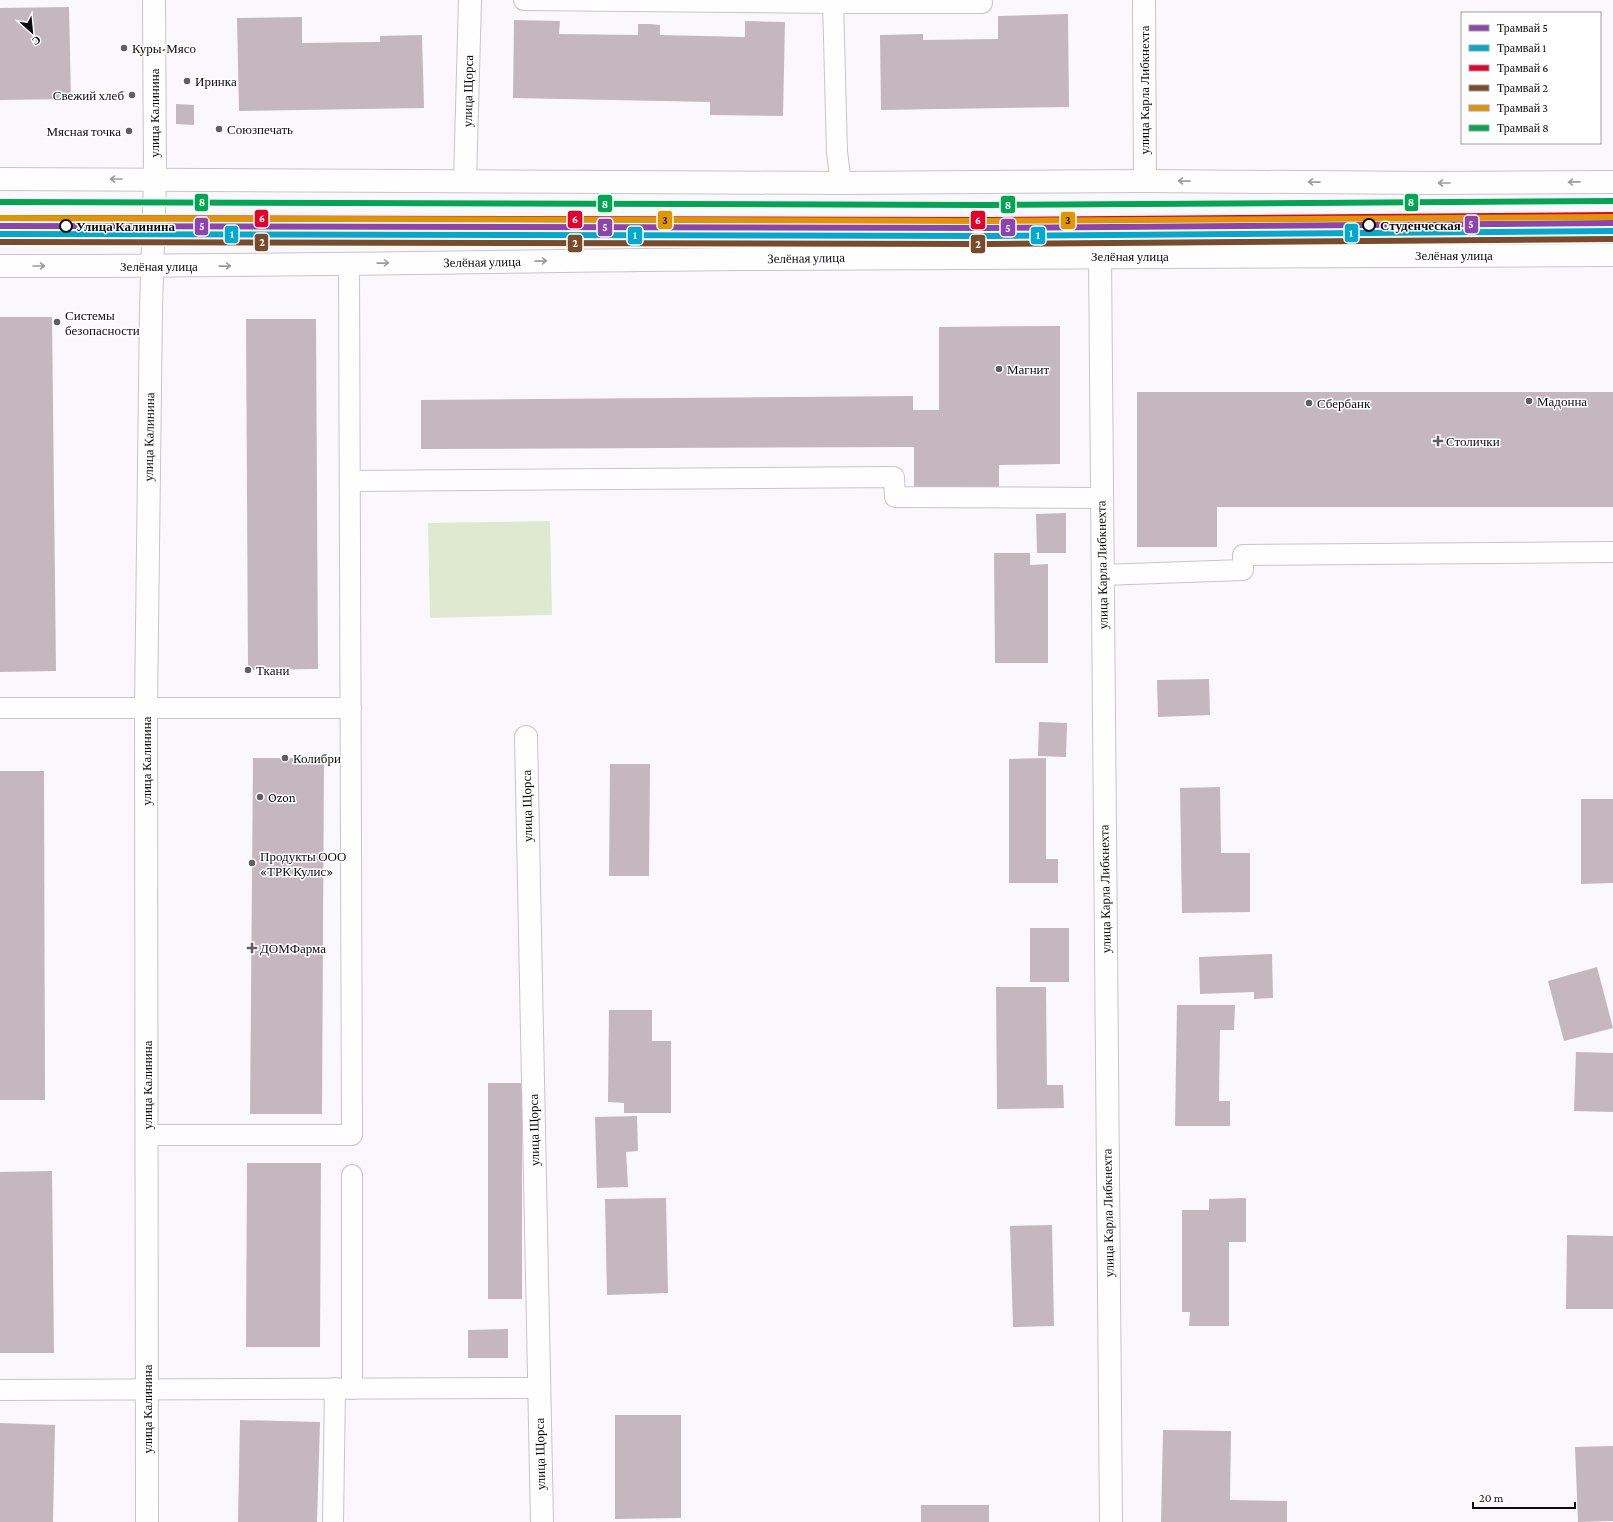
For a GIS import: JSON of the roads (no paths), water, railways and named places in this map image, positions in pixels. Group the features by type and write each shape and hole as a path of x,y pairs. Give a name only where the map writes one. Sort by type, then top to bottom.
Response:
{"street":[{"name":"улица Калинина","path":"147,1522 146,707 151,308 155,179 154,0"},
{"name":"улица Щорса","path":"465,181 470,0"},
{"name":"улица Карла Либкнехта","path":"1144,0 1144,181"},
{"path":"0,179 841,183 1144,181 1423,183 1613,182"},
{"name":"Зелёная улица","path":"0,266 153,266 1100,256 1613,255"},
{"name":"улица Карла Либкнехта","path":"1100,256 1111,1522"},
{"name":"улица Щорса","path":"526,737 542,1522"}],"lane":[{"path":"524,0 982,3"},
{"path":"833,2 838,152 841,183"},
{"path":"147,1135 352,1134 349,263"},
{"path":"350,481 894,477 895,497 1101,498"},
{"path":"1102,575 1243,570 1243,555 1613,552"},
{"path":"0,708 351,708"},
{"path":"333,1522 343,1388 352,1175"},
{"path":"0,1390 539,1388"}],"tram line":[{"name":"8","path":"0,202 988,205 1613,201"},
{"name":"6","path":"0,218 988,220 1613,215"},
{"name":"3","path":"0,218 988,221 1613,217"},
{"name":"5","path":"0,226 988,228 1613,223"},
{"name":"1","path":"0,234 988,236 1613,231"},
{"name":"2","path":"0,242 988,244 1613,239"}],"place":[{"name":"Куры-Мясо","path":"124,48"},
{"name":"Иринка","path":"187,81"},
{"name":"Свежий хлеб","path":"132,95"},
{"name":"Союзпечать","path":"219,129"},
{"name":"Мясная точка","path":"129,131"},
{"name":"Студенческая","path":"1369,225"},
{"name":"Улица Калинина","path":"66,226"},
{"name":"Системы безопасности","path":"57,322"},
{"name":"Магнит","path":"999,369"},
{"name":"Мадонна","path":"1529,401"},
{"name":"Сбербанк","path":"1309,403"},
{"name":"Столички","path":"1438,441"},
{"name":"Ткани","path":"248,670"},
{"name":"Колибри","path":"285,758"},
{"name":"Ozon","path":"260,797"},
{"name":"Продукты ООО «ТРК Кулис»","path":"252,863"},
{"name":"ДОМФарма","path":"252,948"}]}
